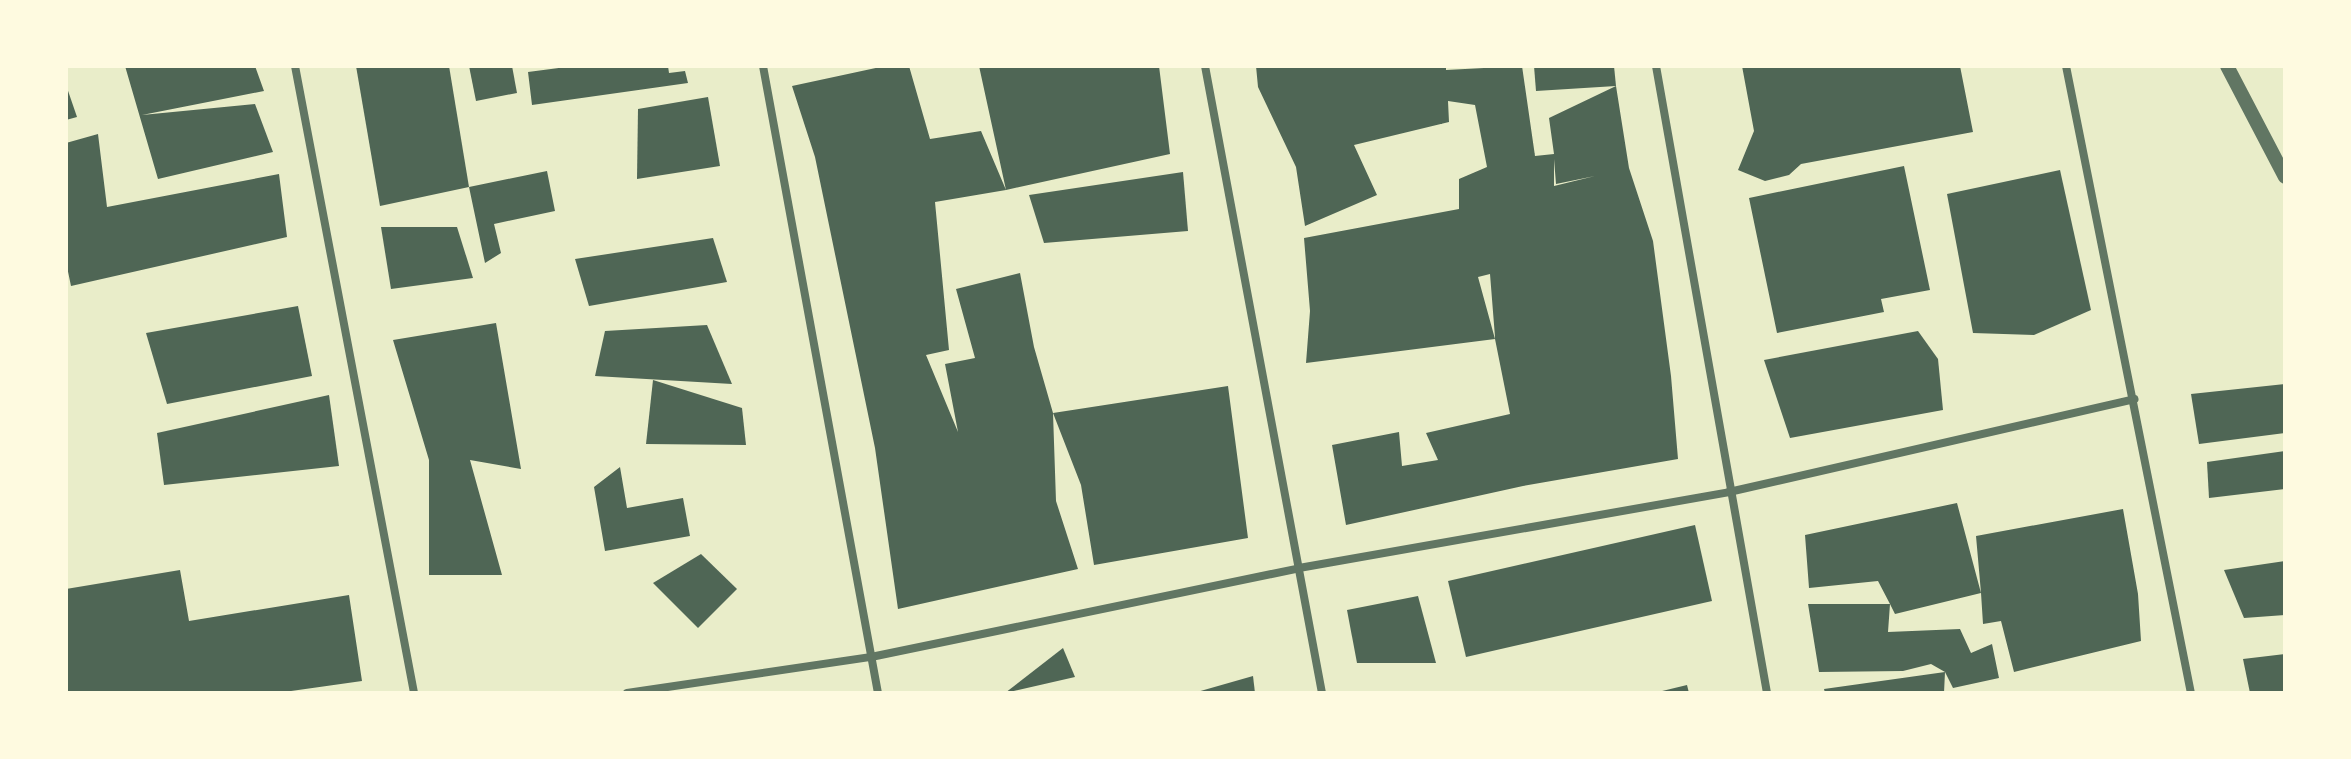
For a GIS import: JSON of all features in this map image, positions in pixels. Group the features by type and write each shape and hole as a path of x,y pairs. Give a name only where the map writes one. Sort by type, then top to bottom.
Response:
{"street":[{"path":"295,66 414,693"},
{"path":"763,66 878,693"},
{"path":"1205,66 1322,693"},
{"path":"1656,66 1767,693"},
{"path":"2066,66 2191,693"},
{"path":"2227,66 2285,177"},
{"path":"627,693 871,657 1299,568 1729,492 2134,399"}],"building":[{"path":"125,66 255,66 264,91 142,115 255,104 273,152 158,179"},
{"path":"356,66 449,66 469,187 380,206"},
{"path":"469,66 512,66 517,93 476,101"},
{"path":"574,66 668,66 669,73 685,71 688,83 532,105 528,72"},
{"path":"885,66 909,66 930,139 981,131 1006,190 935,202 949,350 926,355 958,432 945,364 975,358 956,289 1020,273 1034,347 1053,413 1056,501 1078,569 898,609 875,448 815,157 792,86"},
{"path":"979,66 1159,66 1170,154 1006,190"},
{"path":"1256,66 1446,66 1446,70 1522,66 1535,156 1554,154 1549,118 1616,86 1629,168 1653,241 1671,376 1678,459 1523,486 1346,525 1332,445 1399,432 1402,466 1438,460 1426,433 1510,414 1495,339 1306,363 1310,311 1304,238 1459,209 1459,179 1487,167 1475,105 1448,101 1449,122 1354,145 1377,195 1305,226 1296,167 1258,87","holes":["1554,159 1556,184 1595,176 1554,186","1490,274 1495,339 1478,277"]},
{"path":"1534,66 1614,66 1616,86 1536,91"},
{"path":"1742,66 1960,66 1973,132 1801,164 1789,175 1765,181 1738,170 1754,131"},
{"path":"66,85 77,117 66,120"},
{"path":"708,97 720,166 637,179 638,109"},
{"path":"98,134 107,207 279,174 287,237 71,286 66,262 66,143"},
{"path":"1904,166 1930,290 1881,299 1884,312 1777,333 1749,198"},
{"path":"2060,170 2091,310 2034,335 1973,333 1947,194"},
{"path":"547,171 555,211 494,224 501,253 485,263 469,187"},
{"path":"1183,172 1188,231 1044,243 1029,195"},
{"path":"381,227 457,227 473,278 391,289"},
{"path":"713,238 727,282 589,306 575,259"},
{"path":"298,306 312,376 167,404 146,333"},
{"path":"496,323 521,469 470,460 502,575 429,575 429,460 393,340"},
{"path":"707,325 732,384 595,376 605,331"},
{"path":"1918,331 1938,359 1943,410 1790,438 1764,360"},
{"path":"653,380 742,408 746,445 646,444"},
{"path":"2285,384 2285,433 2199,444 2191,394"},
{"path":"1228,386 1248,538 1094,565 1081,485 1053,413"},
{"path":"329,395 339,466 164,485 157,433"},
{"path":"2285,451 2285,489 2209,498 2207,462"},
{"path":"620,467 627,508 683,498 690,536 605,551 594,487"},
{"path":"1957,503 1981,593 1895,614 1878,581 1809,588 1805,535"},
{"path":"2123,509 2138,594 2141,641 2014,672 2001,621 1983,624 1976,536"},
{"path":"1695,525 1712,601 1466,657 1448,581"},
{"path":"701,554 737,589 698,628 653,583"},
{"path":"2285,561 2285,615 2244,618 2224,570"},
{"path":"180,570 189,621 349,595 362,681 277,693 66,693 66,589"},
{"path":"1418,596 1436,663 1357,663 1347,610"},
{"path":"1808,604 1890,604 1888,632 1960,629 1971,653 1992,644 1999,678 1953,688 1945,672 1931,664 1903,671 1819,672"},
{"path":"1063,648 1075,677 1005,693"},
{"path":"2285,654 2285,693 2250,693 2243,659"},
{"path":"1945,672 1944,693 1825,693 1824,689"},
{"path":"1253,676 1255,693 1197,693 1197,692"},
{"path":"1687,685 1689,693 1658,693 1658,692"}]}
